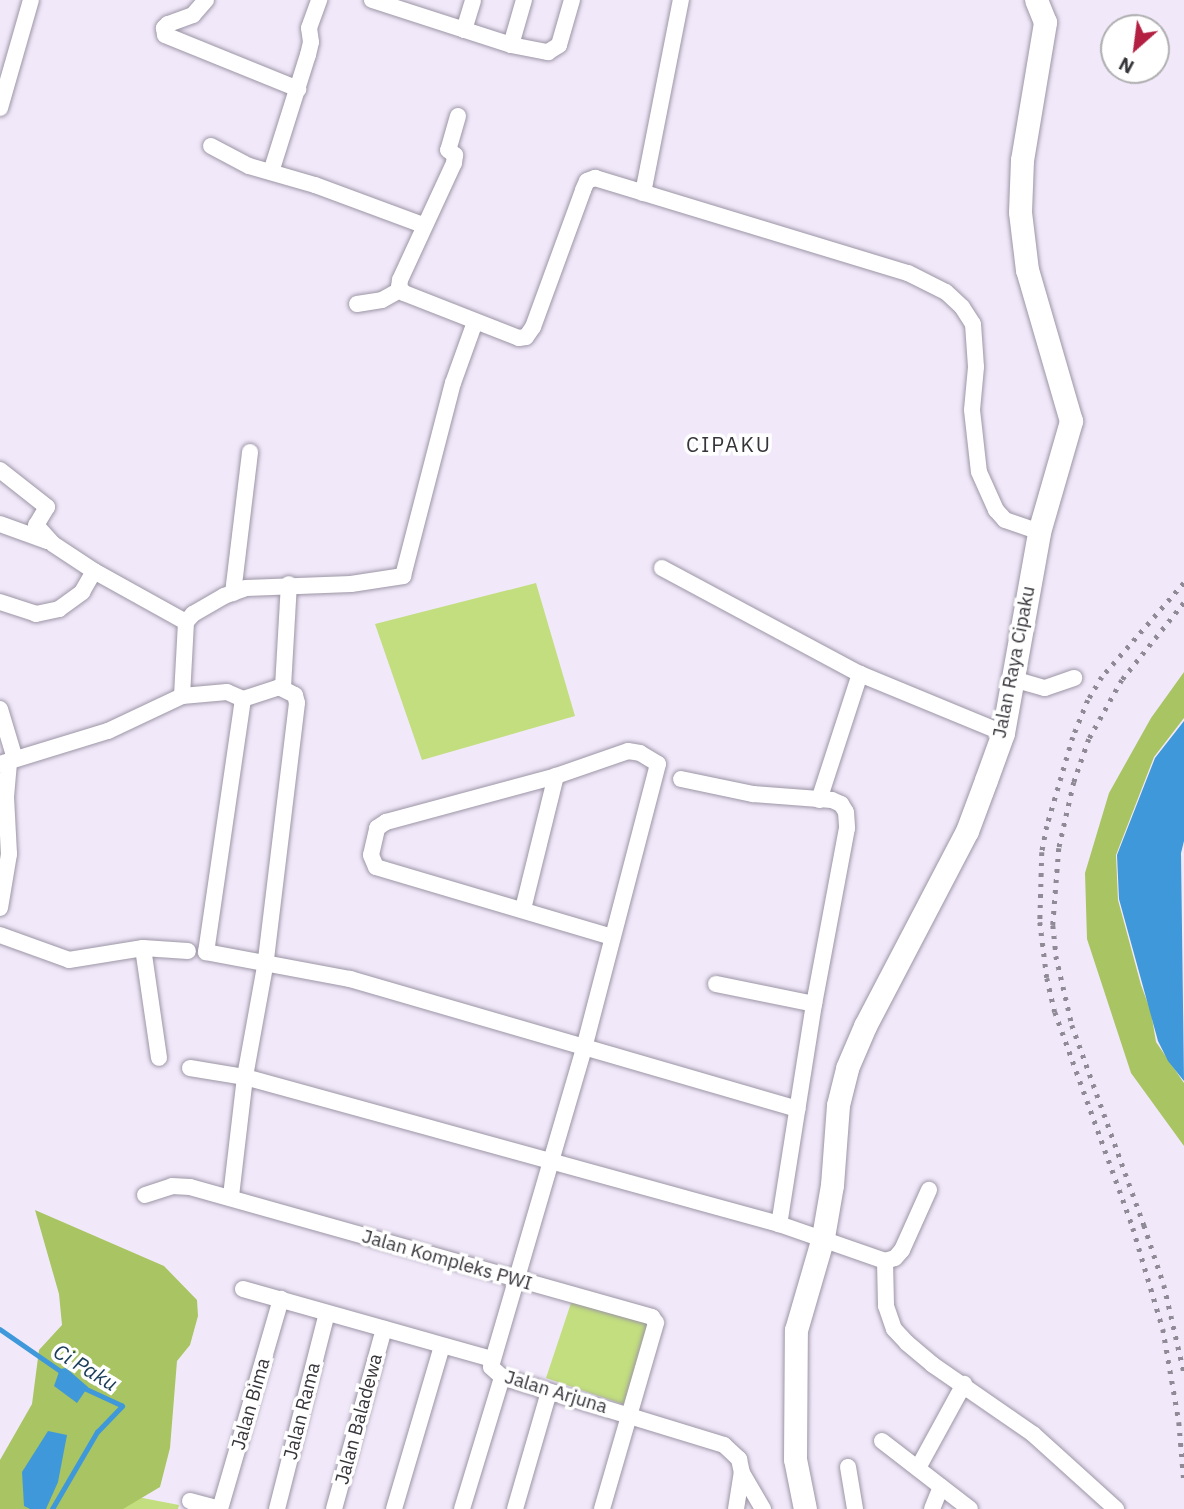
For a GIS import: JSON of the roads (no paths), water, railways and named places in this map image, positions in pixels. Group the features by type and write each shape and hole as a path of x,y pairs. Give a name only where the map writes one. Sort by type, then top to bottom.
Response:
{"street":[{"path":"0,108 31,0"},
{"path":"206,0 193,15 168,24 164,28 165,35 298,89"},
{"path":"271,172 298,89 311,42 309,28 319,0"},
{"path":"372,0 511,45 555,51 572,0"},
{"path":"464,30 474,0"},
{"path":"511,45 524,0"},
{"path":"643,193 681,0"},
{"name":"Jalan Raya Cipaku","path":"805,1509 796,1459 796,1330 823,1237 832,1185 838,1105 847,1068 864,1026 967,831 1003,733 1039,532 1071,421 1027,270 1020,212 1022,160 1045,22 1036,0"},
{"path":"400,290 400,280 423,225 454,163 455,155 448,150 458,116"},
{"path":"211,146 249,166 343,194 423,225"},
{"path":"400,290 519,338 530,332 587,181 595,178 908,273 946,292 962,307 973,324 976,340 972,410 979,472 996,510 1005,520 1039,532"},
{"path":"358,304 382,300 400,290"},
{"path":"182,696 186,622 193,614 233,593 289,584 351,584 403,576 453,383 475,322"},
{"path":"233,593 250,453"},
{"path":"0,470 47,507 36,525 53,544"},
{"path":"0,524 53,544 94,571 186,622"},
{"path":"662,568 860,674 1003,733"},
{"path":"0,602 36,614 59,609 82,592 94,571"},
{"path":"283,687 289,584"},
{"path":"819,800 860,674"},
{"path":"1013,679 1045,688 1073,678"},
{"path":"8,761 108,731 182,696 228,692 243,699 283,687"},
{"path":"231,1197 245,1077 266,961 297,703 295,695 283,687"},
{"path":"243,699 206,952 266,961 350,979 585,1045 797,1109"},
{"path":"0,709 8,761 6,797 9,854 0,908"},
{"path":"492,1359 518,1281 585,1045 658,764 640,752 628,751 556,776 379,824 371,855 376,867 612,937"},
{"path":"523,909 556,776"},
{"path":"681,779 754,794 832,800 841,804 846,812 847,828 814,1004 779,1224"},
{"path":"0,935 69,960 144,948 188,951"},
{"path":"144,948 159,1058"},
{"path":"716,984 814,1004"},
{"path":"190,1068 245,1077 779,1224 823,1237 885,1261 895,1258 902,1250 929,1190"},
{"name":"Jalan Kompleks PWI","path":"145,1195 172,1186 231,1197 654,1318 656,1323 628,1413"},
{"path":"885,1261 884,1289 894,1329 933,1365 1033,1433 1116,1509"},
{"name":"Jalan Arjuna","path":"243,1289 492,1359 491,1367 502,1377 628,1413 724,1445 739,1459 742,1473 763,1509"},
{"name":"Jalan Bima","path":"220,1509 281,1299"},
{"name":"Jalan Rama","path":"277,1509 327,1313"},
{"name":"Jalan Baladewa","path":"334,1509 384,1329"},
{"path":"394,1509 442,1346"},
{"path":"462,1509 502,1377"},
{"path":"918,1468 964,1384"},
{"path":"515,1509 549,1392"},
{"path":"602,1509 628,1413"},
{"path":"882,1441 970,1509"},
{"path":"848,1467 855,1509"},
{"path":"736,1509 742,1473"},
{"path":"932,1509 941,1487"},
{"path":"190,1501 220,1509"}],"water":[{"path":"1184,721 1184,841 1181,853 1184,1081 1168,1061 1158,1041 1119,899 1117,855 1155,758"},
{"path":"66,1368 88,1387 77,1403 54,1386 60,1369"},
{"path":"48,1431 67,1435 58,1482 46,1509 30,1509 24,1506 22,1472"}],"waterway":[{"name":"Ci Paku","path":"0,1329 62,1372"},
{"name":"Ci Paku","path":"52,1509 97,1432 122,1406 83,1388"}],"railway":[{"path":"1184,583 1102,677 1088,700 1073,737 1047,826 1042,852 1040,922 1047,978 1055,1012 1133,1228 1163,1329 1179,1422 1184,1481"},
{"path":"1184,603 1122,680 1089,739 1074,782 1059,848 1053,925 1056,956 1072,1025 1164,1285 1184,1372"}],"district":[{"name":"CIPAKU","path":"729,444"}]}
